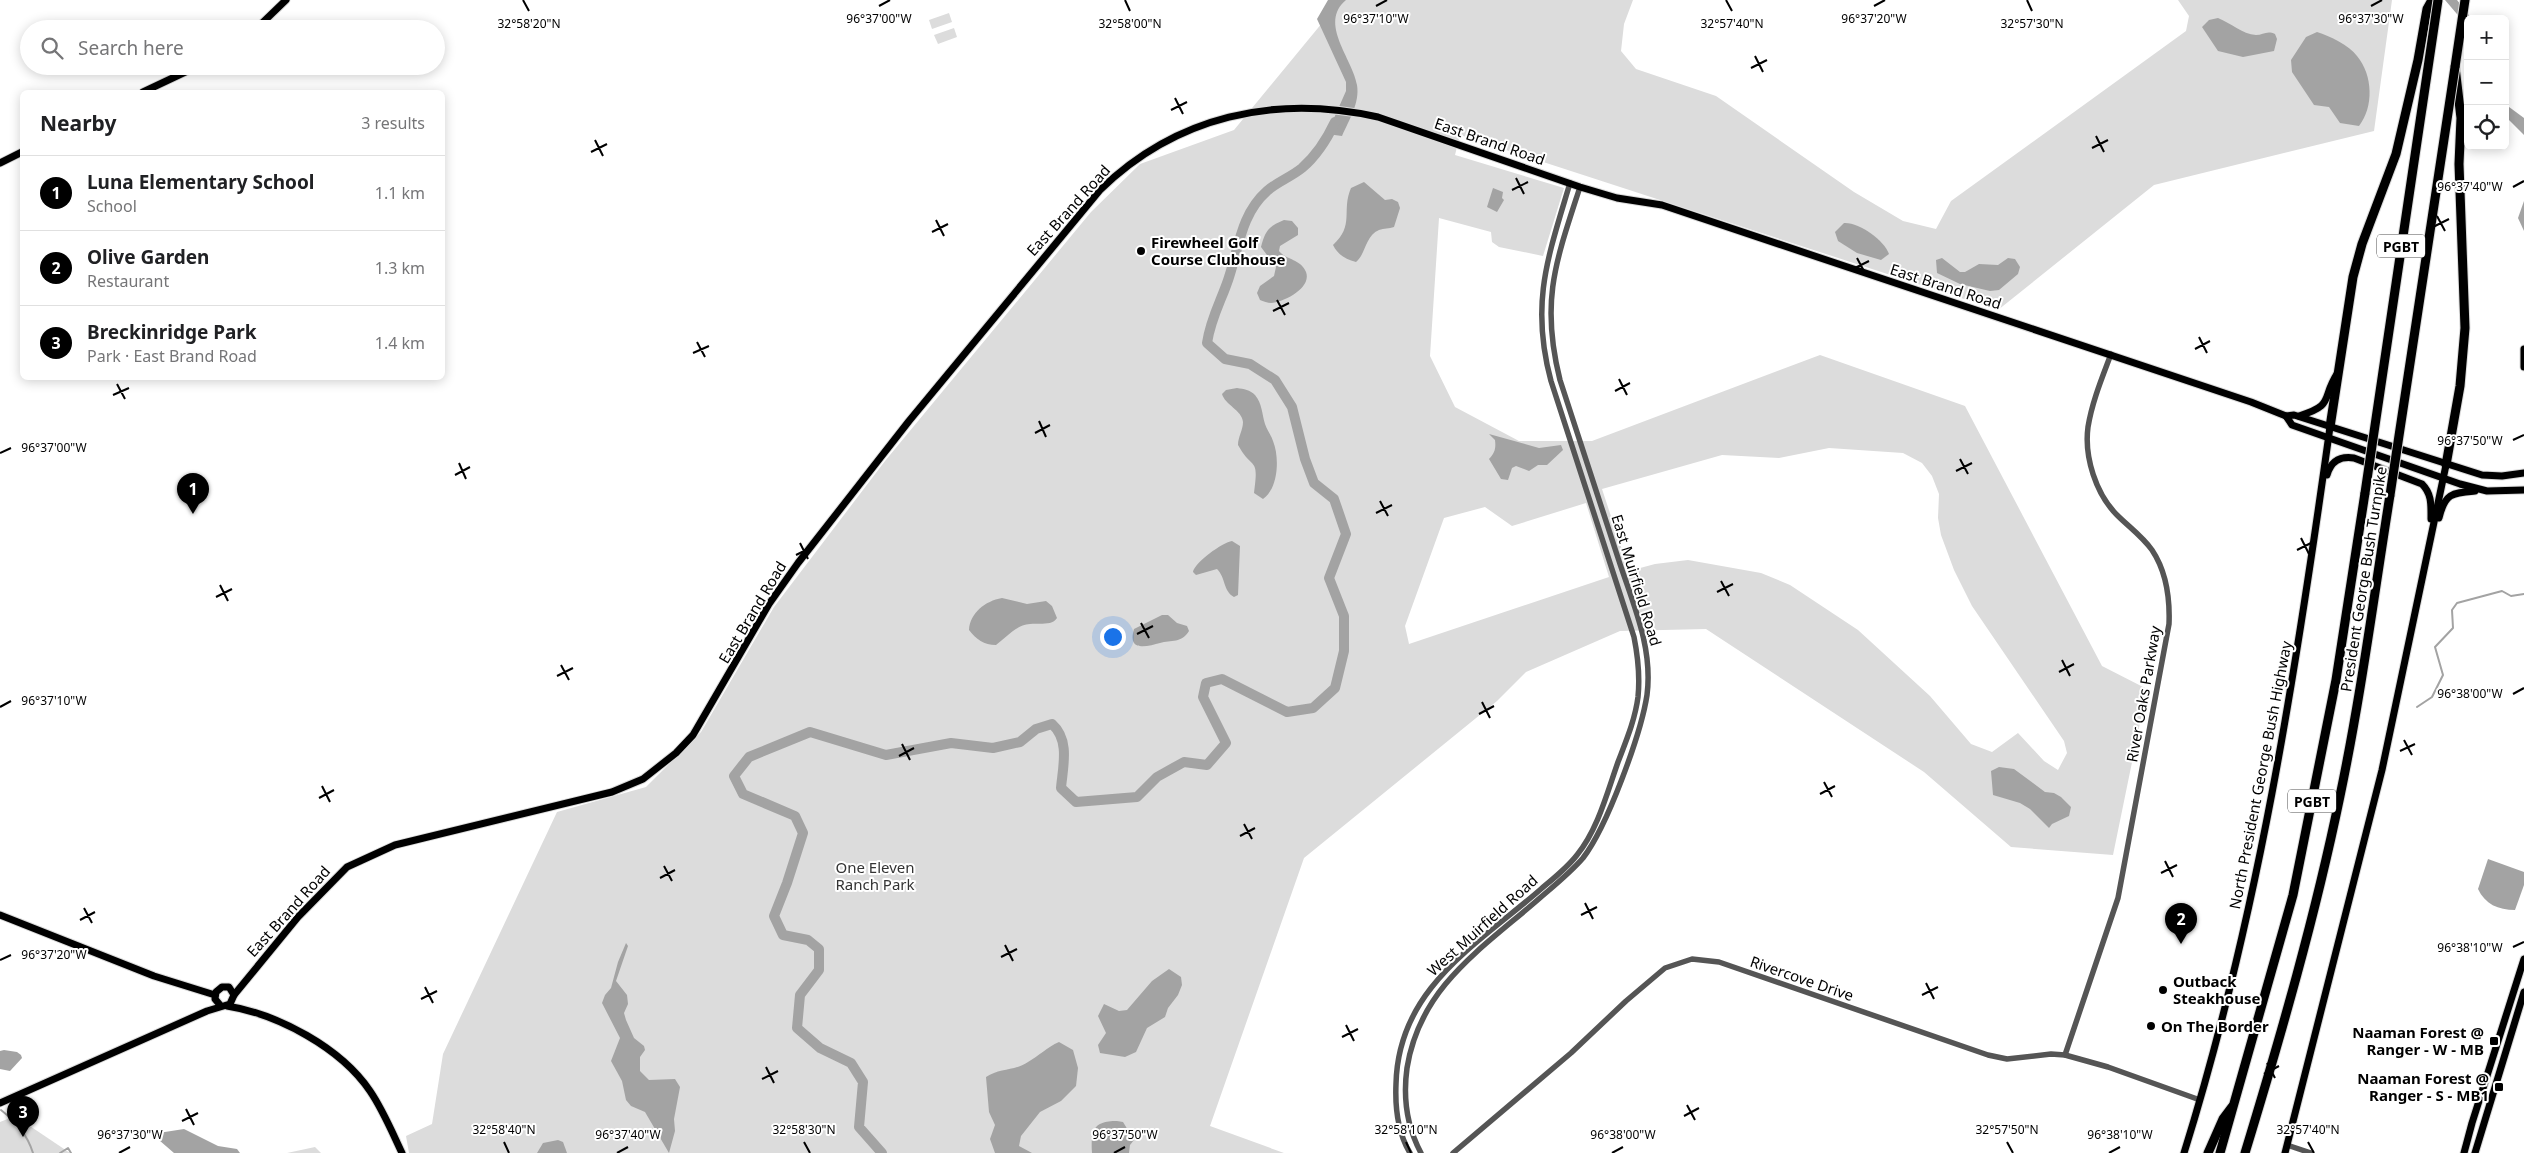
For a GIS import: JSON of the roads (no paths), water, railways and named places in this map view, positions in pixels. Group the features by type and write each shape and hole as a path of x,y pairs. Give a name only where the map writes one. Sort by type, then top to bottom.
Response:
{"highway":[{"path":"2330,427 2353,277 2362,244 2396,154 2418,60 2427,9 2432,0"},
{"name":"President George Bush Turnpike","path":"2220,1153 2293,895 2336,680 2438,0"},
{"name":"President George Bush Turnpike","path":"2245,1152 2291,999 2332,835 2356,711 2465,0"},
{"path":"2446,465 2460,386 2465,328 2459,164 2460,118 2455,67"},
{"path":"2208,1153 2223,1119 2235,1103"}],"main road":[{"path":"265,20 286,0"},
{"path":"148,90 179,75"},
{"name":"East Brand Road","path":"224,1006 234,997 246,978 298,917 347,866 396,845 612,792 643,779 676,752 705,717 769,604 798,562 909,421 1054,244 1118,173 1158,146 1205,124 1239,114 1280,108 1345,110 1378,117 1570,184 1617,198 1662,205 1909,289 2111,354 2286,416 2299,416 2386,443 2446,465 2482,475 2502,476 2524,473"},
{"path":"0,162 20,153"},
{"path":"2524,349 2524,367"},
{"path":"2299,416 2316,412 2324,406 2329,396 2332,381 2339,372"},
{"name":"East Brand Road","path":"2286,416 2292,424 2442,478 2481,490 2524,490"},
{"name":"North President George Bush Highway","path":"2184,1153 2227,1002 2267,826 2322,495 2330,427"},
{"path":"2322,495 2331,466 2337,460 2345,457 2354,458 2422,484 2428,490 2431,499 2428,556"},
{"path":"2285,1153 2382,770 2446,465"},
{"path":"2428,556 2432,552 2444,502 2454,493 2481,490"},
{"path":"0,915 154,976 191,987 215,997 224,1006"},
{"path":"2464,1153 2524,959"},
{"name":"East Brand Road","path":"229,987 246,978"},
{"path":"191,987 229,987 234,997 250,1012"},
{"path":"207,1011 220,988"},
{"path":"2475,1153 2488,1104 2524,992"},
{"path":"0,1103 207,1011 224,1006 250,1012 314,1040 351,1068 376,1100 402,1153"},
{"path":"2479,1100 2488,1104"}],"street":[{"name":"East Muirfield Road","path":"1570,184 1547,261 1541,313 1546,364 1634,637 1638,658 1639,687 1635,712 1610,785"},
{"name":"East Muirfield Road","path":"1493,939 1562,879 1589,848 1606,816 1634,741 1647,694 1648,663 1640,624 1563,388 1552,338 1550,315 1552,280 1580,187"},
{"name":"River Oaks Parkway","path":"2065,1055 2118,898 2169,624 2167,592 2160,565 2145,541 2105,500 2090,465 2088,429 2092,407 2111,354"},
{"name":"West Muirfield Road","path":"1410,1153 1402,1134 1398,1117 1396,1068 1406,1028 1415,1009 1427,991 1454,963 1558,875 1577,855 1599,815 1610,785"},
{"name":"West Muirfield Road","path":"1421,1153 1411,1131 1405,1094 1412,1041 1426,1009 1442,987 1493,939"},
{"name":"Rivercove Drive","path":"1453,1153 1571,1053 1653,978 1670,966 1692,959 1718,962 1988,1055 2007,1058 2051,1054 2065,1055 2108,1067 2200,1100"},
{"path":"2287,1145 2311,1153"}],"waterway":[{"path":"882,1153 859,1127 863,1082 851,1063 820,1048 797,1028 800,995 819,970 819,949 808,940 783,935 774,916 803,833 795,816 743,794 734,776 749,757 810,732 886,755 951,743 993,748 1020,742 1036,729 1052,724 1058,730 1063,745 1064,762 1061,788 1076,802 1137,797 1157,777 1184,762 1207,765 1226,743 1203,697 1206,683 1222,679 1287,712 1313,708 1335,688 1344,651 1344,616 1329,578 1346,534 1334,499 1314,483 1305,459 1292,407 1275,380 1250,364 1225,359 1207,343 1211,324 1252,209 1267,191 1298,171 1312,158 1321,147 1335,122"},
{"path":"2417,707 2432,697 2443,675 2435,647 2453,628 2452,610 2457,603 2502,591 2511,596 2524,594"},
{"path":"1,1110 20,1129 28,1140 33,1153"},
{"path":"60,1153 68,1148 71,1153"}],"place":[{"name":"Firewheel Golf Course Clubhouse","path":"1141,251"},
{"name":"Luna Elementary School","path":"193,514"},
{"name":"Olive Garden","path":"2181,944"},
{"name":"Outback Steakhouse","path":"2163,990"},
{"name":"On The Border","path":"2151,1026"},
{"name":"Naaman Forest @ Ranger - W - MB","path":"2494,1041"},
{"name":"Naaman Forest @ Ranger - S - MB1","path":"2499,1087"},
{"name":"Breckinridge Park","path":"23,1137"}],"park label":[{"name":"One Eleven Ranch Park","path":"875,876"}]}
